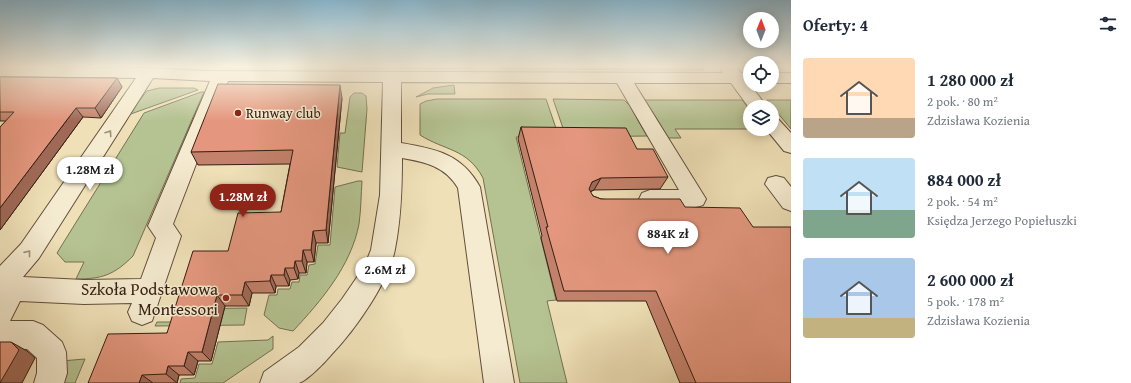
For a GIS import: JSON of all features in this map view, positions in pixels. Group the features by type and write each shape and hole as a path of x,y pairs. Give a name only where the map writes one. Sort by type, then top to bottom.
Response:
{"street":[{"path":"0,313 4,283 13,270 30,251 147,85"},
{"path":"4,283 84,292 146,302 169,236 160,226 217,85"},
{"path":"275,383 309,357 333,332 352,308 374,273 383,250 391,195 393,149 392,85"},
{"path":"627,85 695,199 633,199"},
{"path":"744,85 754,100"},
{"path":"779,132 791,146"},
{"path":"393,149 429,155 446,162 460,172 469,186 499,383"},
{"path":"776,184 791,202"},
{"path":"0,334 33,335 52,352 52,373 49,383"}],"green space":[{"path":"454,85 455,94 428,94 416,97 433,88"},
{"path":"159,88 194,88 198,90 128,115 147,91"},
{"path":"204,92 133,256 120,268 107,275 76,279 84,262 65,262 57,253 144,113"},
{"path":"354,93 362,93 366,96 367,109 362,172 337,167 340,133 345,133 350,97"},
{"path":"437,99 546,99 559,137 516,137 556,300 547,301 567,383 520,383 483,178 477,168 463,155 420,135 420,104"},
{"path":"553,99 624,100 630,106 647,136 566,137"},
{"path":"641,100 742,100 743,101 743,129 675,129 681,138 664,138"},
{"path":"779,100 791,100 791,129 779,114"},
{"path":"362,181 359,224 355,239 342,268 334,282 314,308 293,331 279,328 264,315 269,295 277,295 278,289 290,289 292,282 299,282 300,275 307,275 309,265 315,264 318,245 330,245 335,187"},
{"path":"247,308 244,325 155,326 157,322 181,322 185,309"},
{"path":"273,336 273,349 223,383 180,383 181,379 195,378 199,364 212,364 218,342 268,340"},
{"path":"85,359 75,383 56,383 61,361"}],"building":[{"path":"0,85 112,85 95,108 76,108 0,208 0,127 14,112 0,112"},
{"path":"218,85 340,85 326,230 313,231 311,250 303,250 302,261 295,261 294,268 285,268 284,275 271,275 270,281 245,282 242,295 217,295 202,352 188,352 184,366 168,366 166,374 142,375 139,383 88,383 108,334 167,333 193,251 228,251 238,213 281,212 293,150 191,152"},
{"path":"521,127 626,128 637,149 653,149 668,177 601,178 592,182 589,189 593,196 601,199 680,199 685,207 740,208 753,227 791,227 791,383 696,383 656,291 564,291"},
{"path":"0,342 11,342 19,350 0,383"}],"place":[{"name":"Runway club","path":"238,113"},
{"name":"Szkoła Podstawowa Montessori","path":"226,298"}]}
